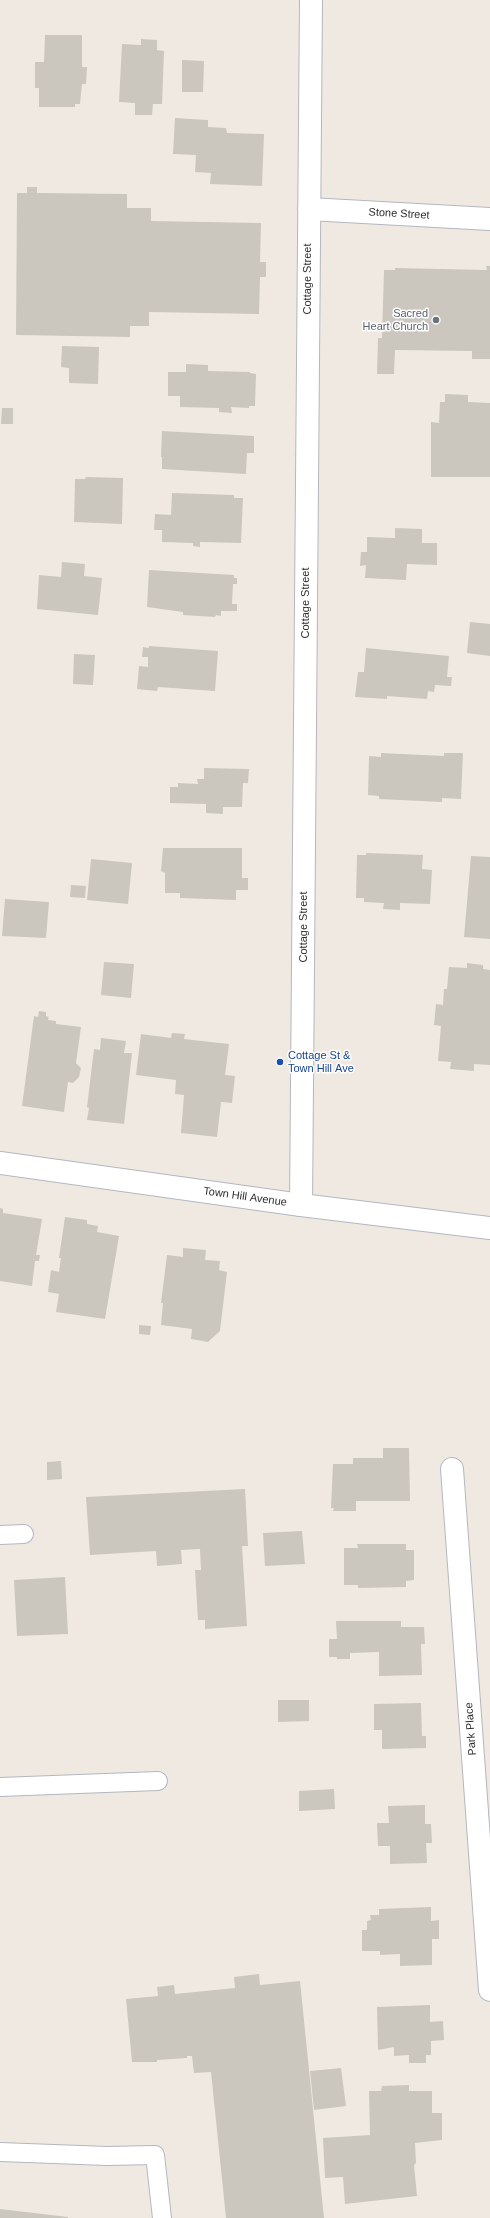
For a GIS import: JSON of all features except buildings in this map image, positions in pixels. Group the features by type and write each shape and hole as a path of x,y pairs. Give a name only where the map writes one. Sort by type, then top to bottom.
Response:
{"street":[{"name":"Cottage Street","path":"301,1205 311,0"},
{"name":"Stone Street","path":"309,209 490,219"},
{"name":"Town Hill Avenue","path":"0,1162 301,1205 490,1228"},
{"name":"Park Place","path":"452,1469 490,1990"}],"lane":[{"path":"0,1535 24,1534"},
{"path":"0,1786 158,1781"},
{"path":"0,2152 107,2156 155,2155 162,2218"}],"place":[{"name":"Sacred Heart Church","path":"436,320"},
{"name":"Cottage St & Town Hill Ave","path":"280,1062"}]}
